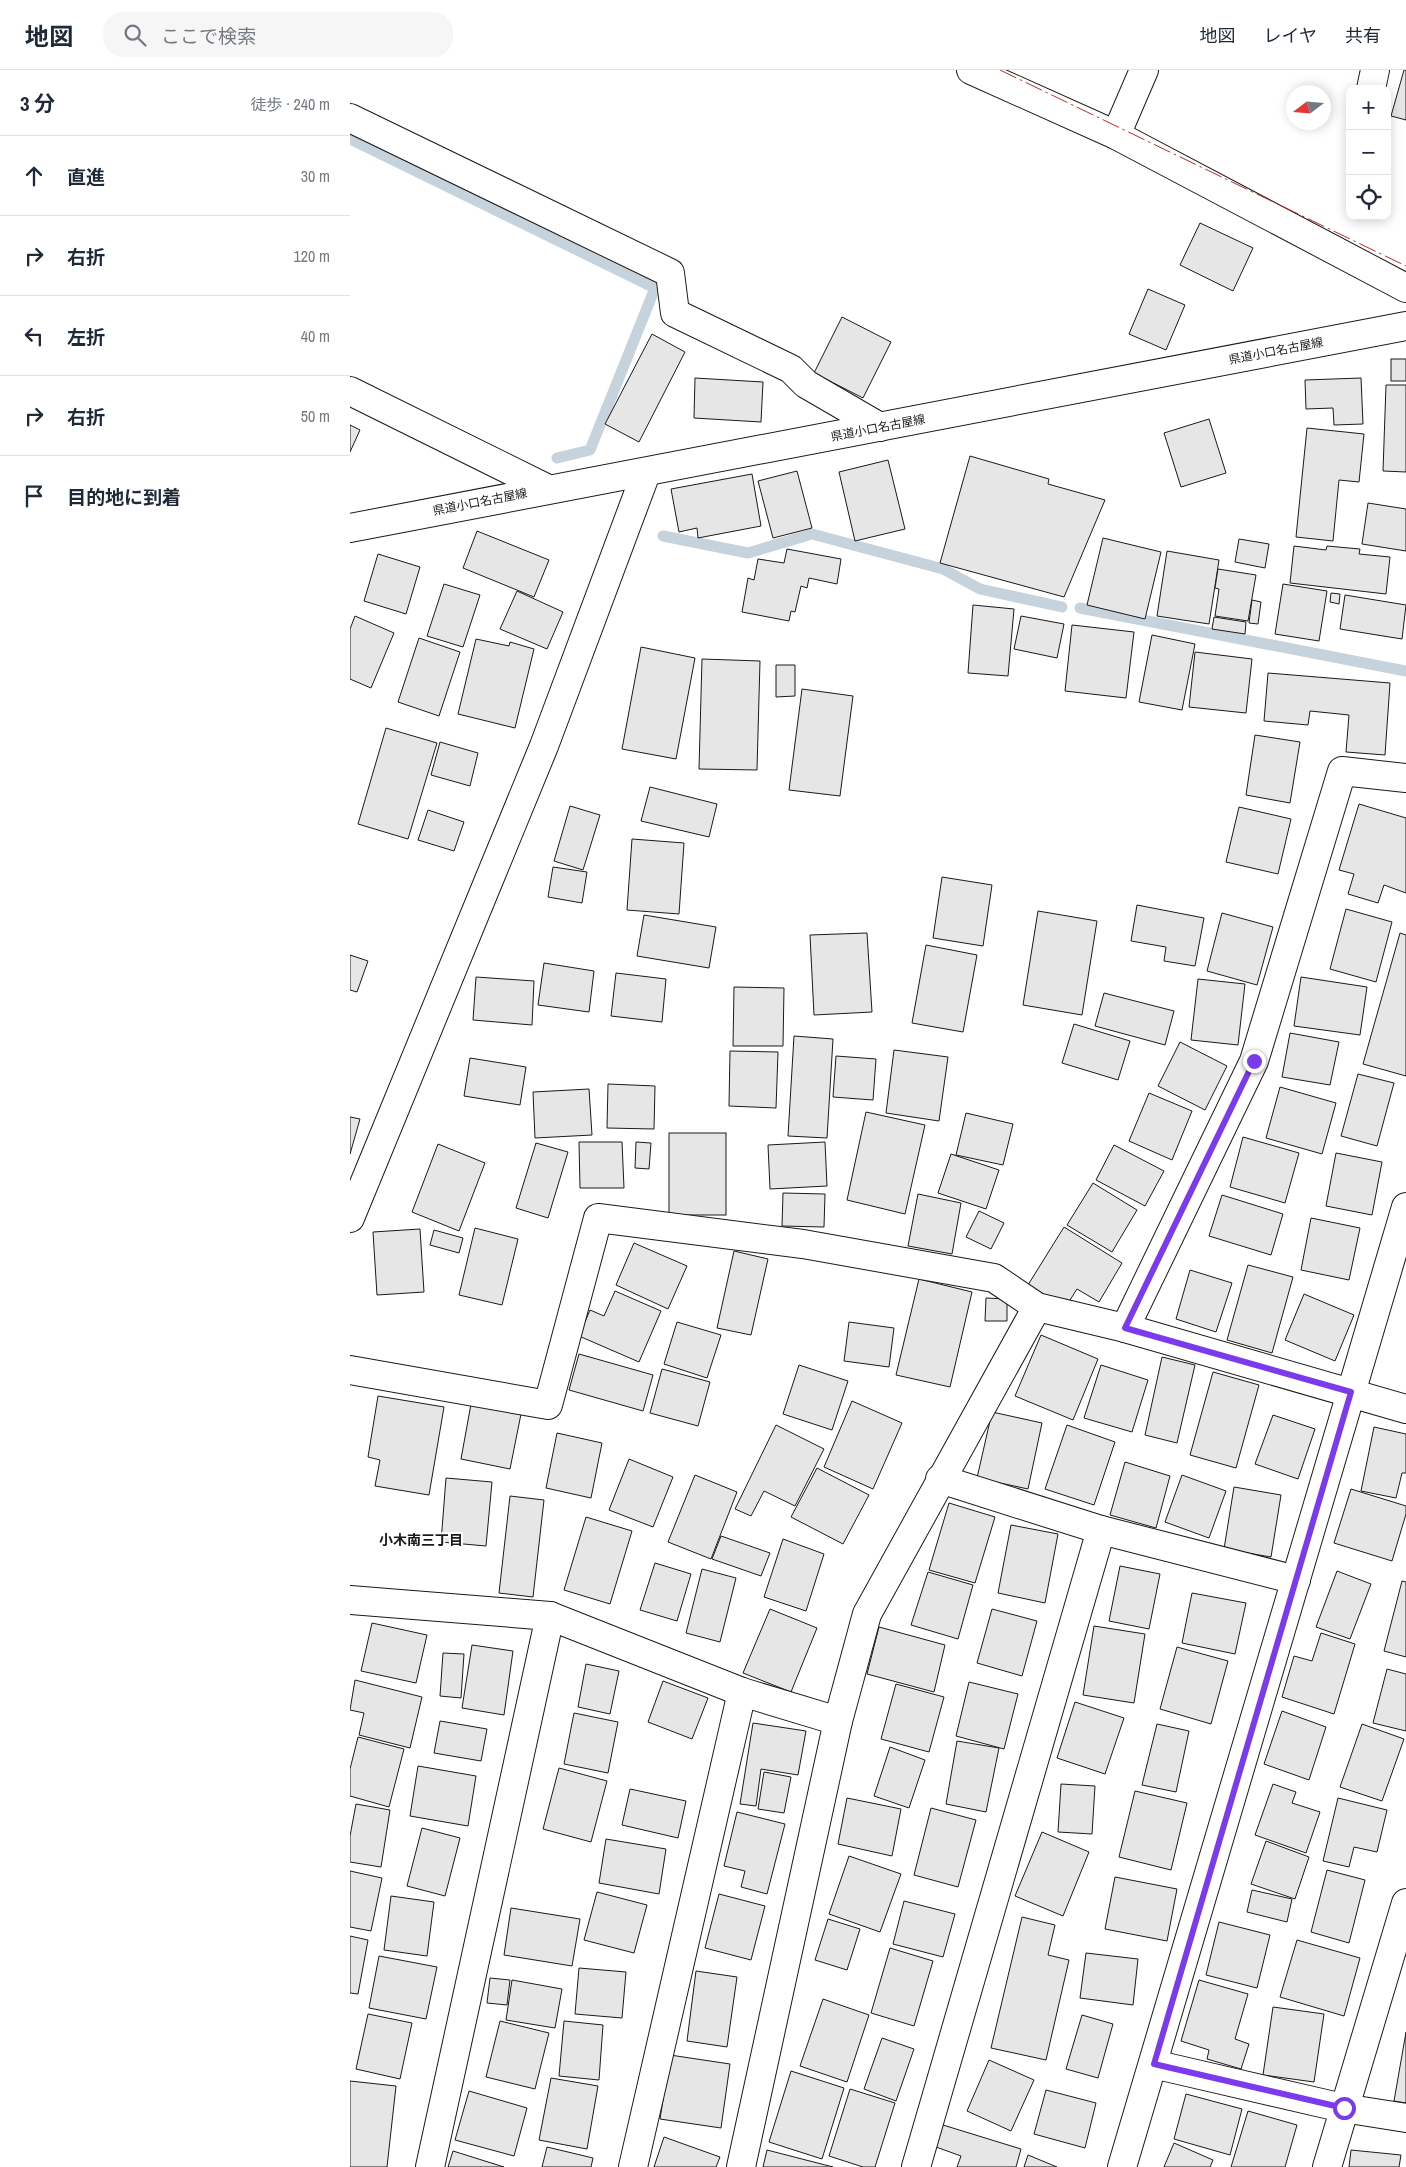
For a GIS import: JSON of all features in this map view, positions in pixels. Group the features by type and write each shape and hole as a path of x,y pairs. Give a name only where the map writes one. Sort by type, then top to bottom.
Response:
{"street":[{"path":"971,70 1116,135 1406,288"},
{"path":"1116,135 1144,70"},
{"path":"1372,85 1375,70"},
{"path":"350,118 670,273 675,313 791,369 806,384 880,428"},
{"name":"県道小口名古屋線","path":"350,528 1406,326"},
{"path":"350,391 548,489"},
{"path":"350,1218 544,746 646,472"},
{"path":"1125,1328 1254,1061 1342,771 1406,776"},
{"path":"1122,2167 1406,1207"},
{"path":"350,1370 548,1405 598,1218 803,1244 994,1278 1036,1307 1125,1328 1406,1409"},
{"path":"741,2167 838,1721 866,1614 1036,1307"},
{"path":"940,1479 1101,1530 1296,1580"},
{"path":"916,2167 1101,1530"},
{"path":"351,1603 550,1616 742,1692 838,1721"},
{"path":"430,2167 550,1616"},
{"path":"633,2167 742,1692"},
{"path":"1327,2167 1406,1903"},
{"path":"1154,2064 1344,2108 1406,2118"}],"building":[{"path":"1404,70 1406,70 1406,120 1391,116"},
{"path":"1200,223 1253,248 1233,291 1180,265"},
{"path":"1148,289 1185,305 1166,350 1129,334"},
{"path":"842,317 891,342 863,398 814,373"},
{"path":"652,334 685,352 639,442 605,424"},
{"path":"1391,359 1406,359 1406,381 1391,381"},
{"path":"695,378 763,382 761,422 694,418"},
{"path":"1361,378 1363,424 1334,425 1333,408 1306,409 1305,380"},
{"path":"1386,385 1406,385 1406,472 1383,471"},
{"path":"1209,419 1226,473 1181,487 1164,433"},
{"path":"350,425 360,430 350,452"},
{"path":"1307,428 1364,434 1359,482 1339,480 1333,541 1296,537"},
{"path":"970,456 1049,479 1048,484 1105,500 1064,597 940,563"},
{"path":"888,460 905,529 855,541 839,472"},
{"path":"797,471 812,528 773,538 758,481"},
{"path":"752,474 761,526 698,538 697,528 679,532 671,489"},
{"path":"1368,503 1406,509 1406,551 1362,544"},
{"path":"477,531 549,560 534,597 463,568"},
{"path":"1103,538 1161,552 1145,619 1087,605"},
{"path":"1239,539 1269,544 1265,568 1235,562"},
{"path":"1294,546 1326,550 1327,546 1360,549 1359,554 1390,557 1386,594 1290,583"},
{"path":"787,549 841,559 837,584 809,578 807,588 801,586 795,612 791,611 789,621 742,612 748,578 754,580 758,559 784,563"},
{"path":"1167,551 1219,560 1209,624 1157,616"},
{"path":"378,554 420,567 406,614 364,601"},
{"path":"1218,569 1256,575 1248,621 1215,616 1219,589 1215,588"},
{"path":"444,584 480,595 463,647 427,636"},
{"path":"1283,584 1327,591 1319,641 1275,634"},
{"path":"517,591 563,612 547,649 500,629"},
{"path":"1331,593 1340,594 1339,604 1330,602"},
{"path":"1345,595 1406,605 1402,639 1340,629"},
{"path":"1252,600 1261,602 1258,624 1249,623"},
{"path":"973,605 1014,609 1008,676 968,673"},
{"path":"355,616 394,633 371,688 350,679 350,629"},
{"path":"1021,616 1064,624 1057,658 1014,649"},
{"path":"1214,617 1246,622 1245,634 1212,629"},
{"path":"1072,625 1134,632 1126,698 1065,691"},
{"path":"1152,635 1195,644 1182,710 1139,702"},
{"path":"419,638 460,652 439,716 398,702"},
{"path":"476,639 509,646 510,642 534,649 515,728 458,714"},
{"path":"641,647 695,658 676,759 622,749"},
{"path":"1195,652 1252,659 1246,713 1189,707"},
{"path":"702,659 760,661 757,770 699,769"},
{"path":"776,665 795,665 795,696 776,697"},
{"path":"1268,673 1390,683 1385,755 1346,752 1349,715 1310,711 1308,725 1264,721"},
{"path":"802,689 853,696 840,796 789,790"},
{"path":"386,728 437,743 408,839 358,824"},
{"path":"1255,735 1300,742 1290,803 1246,795"},
{"path":"440,742 478,753 470,786 431,775"},
{"path":"650,787 717,804 709,837 641,821"},
{"path":"1359,804 1406,818 1406,893 1384,885 1378,903 1348,894 1354,874 1339,870"},
{"path":"570,806 600,815 583,870 554,861"},
{"path":"1239,807 1291,819 1278,874 1226,862"},
{"path":"428,810 464,822 454,851 418,840"},
{"path":"632,839 684,843 679,914 627,910"},
{"path":"553,867 587,872 582,903 548,897"},
{"path":"942,877 992,885 983,946 933,938"},
{"path":"1137,905 1204,918 1195,966 1164,961 1166,947 1131,941"},
{"path":"1346,909 1392,922 1376,982 1330,969"},
{"path":"1038,911 1097,921 1082,1015 1023,1005"},
{"path":"1222,913 1273,927 1257,985 1207,971"},
{"path":"644,915 716,927 709,968 637,956"},
{"path":"867,933 872,1012 814,1015 810,935"},
{"path":"1400,933 1406,935 1406,1076 1363,1064"},
{"path":"926,945 977,955 963,1032 912,1023"},
{"path":"350,955 368,961 357,992 350,990"},
{"path":"544,963 594,971 589,1012 538,1005"},
{"path":"616,973 666,979 662,1022 611,1016"},
{"path":"476,977 534,981 532,1025 473,1020"},
{"path":"1301,977 1367,987 1360,1035 1294,1026"},
{"path":"1198,979 1245,984 1238,1045 1191,1040"},
{"path":"734,987 784,988 783,1046 733,1046"},
{"path":"1104,993 1174,1011 1165,1045 1095,1026"},
{"path":"1074,1024 1130,1041 1118,1080 1062,1063"},
{"path":"1290,1033 1339,1042 1330,1085 1282,1077"},
{"path":"794,1036 833,1039 827,1138 788,1136"},
{"path":"1180,1042 1227,1066 1205,1110 1158,1086"},
{"path":"894,1050 948,1057 939,1121 886,1113"},
{"path":"730,1051 778,1052 776,1108 729,1106"},
{"path":"836,1056 876,1059 873,1100 833,1097"},
{"path":"470,1058 526,1067 520,1105 464,1096"},
{"path":"1358,1074 1394,1083 1377,1146 1341,1136"},
{"path":"608,1084 655,1086 654,1129 607,1128"},
{"path":"1280,1087 1336,1103 1322,1154 1266,1138"},
{"path":"589,1089 592,1135 535,1138 533,1092"},
{"path":"1149,1093 1192,1111 1172,1160 1129,1141"},
{"path":"866,1112 925,1125 905,1214 847,1200"},
{"path":"966,1113 1013,1124 1003,1165 956,1155"},
{"path":"350,1117 360,1119 350,1154"},
{"path":"669,1133 726,1133 726,1215 669,1215"},
{"path":"1243,1137 1299,1153 1285,1203 1230,1187"},
{"path":"579,1142 622,1142 624,1188 580,1188"},
{"path":"636,1142 651,1143 649,1169 635,1168"},
{"path":"825,1142 827,1186 770,1189 768,1145"},
{"path":"536,1143 568,1152 548,1218 516,1208"},
{"path":"438,1144 485,1163 459,1231 412,1212"},
{"path":"1114,1145 1164,1171 1145,1206 1096,1180"},
{"path":"1336,1153 1382,1162 1372,1215 1326,1206"},
{"path":"951,1154 999,1170 986,1209 938,1193"},
{"path":"1093,1183 1137,1210 1112,1252 1067,1225"},
{"path":"783,1193 825,1194 824,1227 782,1226"},
{"path":"918,1194 961,1203 952,1254 908,1246"},
{"path":"1222,1195 1283,1214 1271,1255 1209,1236"},
{"path":"979,1211 1004,1223 991,1249 966,1237"},
{"path":"1311,1218 1360,1228 1349,1280 1301,1270"},
{"path":"1064,1227 1122,1263 1099,1302 1077,1289 1065,1308 1028,1285"},
{"path":"475,1228 518,1239 502,1305 459,1295"},
{"path":"420,1229 424,1292 377,1295 373,1232"},
{"path":"434,1230 463,1238 459,1253 430,1245"},
{"path":"634,1243 687,1266 668,1309 616,1285"},
{"path":"734,1251 768,1259 751,1335 717,1328"},
{"path":"1248,1265 1293,1277 1272,1353 1227,1340"},
{"path":"1190,1270 1232,1283 1216,1332 1176,1319"},
{"path":"919,1279 972,1292 950,1387 896,1375"},
{"path":"615,1291 661,1311 639,1362 579,1336 590,1310 604,1316"},
{"path":"1304,1294 1354,1315 1335,1361 1285,1340"},
{"path":"986,1298 1007,1299 1007,1321 985,1321"},
{"path":"677,1322 721,1335 707,1378 664,1364"},
{"path":"849,1322 894,1328 889,1367 844,1361"},
{"path":"1041,1335 1098,1359 1073,1420 1015,1396"},
{"path":"579,1354 653,1375 643,1411 569,1390"},
{"path":"1162,1357 1195,1365 1177,1443 1145,1435"},
{"path":"799,1365 848,1381 832,1430 783,1414"},
{"path":"1101,1365 1148,1380 1132,1432 1084,1418"},
{"path":"662,1369 710,1382 698,1426 650,1413"},
{"path":"1213,1372 1259,1385 1236,1468 1190,1455"},
{"path":"378,1396 444,1407 429,1495 375,1486 380,1460 368,1457"},
{"path":"852,1401 902,1423 873,1489 824,1467"},
{"path":"471,1404 521,1414 510,1469 461,1459"},
{"path":"992,1412 1042,1423 1028,1489 977,1478"},
{"path":"1273,1415 1315,1429 1298,1479 1255,1464"},
{"path":"776,1425 824,1449 795,1506 764,1491 751,1516 735,1509"},
{"path":"1067,1425 1115,1442 1094,1505 1045,1489"},
{"path":"1374,1427 1406,1434 1406,1473 1402,1473 1396,1498 1361,1491"},
{"path":"557,1433 602,1443 591,1498 546,1488"},
{"path":"629,1459 673,1477 653,1527 609,1510"},
{"path":"1125,1462 1170,1476 1156,1528 1110,1515"},
{"path":"817,1468 869,1495 843,1544 791,1517"},
{"path":"695,1475 737,1492 711,1559 668,1542"},
{"path":"1182,1475 1226,1491 1209,1538 1165,1522"},
{"path":"446,1478 492,1482 486,1546 441,1542"},
{"path":"1234,1487 1281,1495 1271,1557 1224,1549"},
{"path":"1351,1489 1406,1506 1406,1514 1392,1561 1334,1543"},
{"path":"510,1496 544,1500 533,1597 499,1593"},
{"path":"949,1503 995,1517 975,1583 929,1570"},
{"path":"586,1517 632,1531 610,1604 564,1590"},
{"path":"1011,1525 1058,1534 1045,1603 998,1593"},
{"path":"721,1536 770,1553 761,1576 712,1559"},
{"path":"783,1539 824,1554 806,1611 764,1597"},
{"path":"655,1563 691,1574 677,1621 640,1610"},
{"path":"1120,1566 1160,1574 1149,1629 1109,1621"},
{"path":"702,1569 736,1578 720,1642 686,1633"},
{"path":"1337,1571 1371,1584 1350,1639 1316,1627"},
{"path":"928,1572 973,1585 958,1639 911,1625"},
{"path":"1402,1581 1406,1582 1406,1657 1384,1651"},
{"path":"1192,1593 1246,1603 1235,1654 1182,1643"},
{"path":"770,1609 817,1628 791,1692 743,1673"},
{"path":"992,1609 1037,1621 1022,1676 977,1663"},
{"path":"372,1623 427,1635 416,1683 361,1671"},
{"path":"1094,1626 1145,1634 1134,1703 1083,1695"},
{"path":"879,1627 945,1645 934,1692 867,1674"},
{"path":"1321,1633 1355,1644 1334,1714 1282,1697 1294,1656 1312,1661"},
{"path":"472,1645 513,1651 504,1715 462,1708"},
{"path":"1177,1647 1228,1661 1211,1724 1160,1709"},
{"path":"443,1653 464,1654 461,1698 440,1696"},
{"path":"586,1664 619,1671 610,1714 578,1707"},
{"path":"1387,1669 1406,1674 1406,1731 1373,1723"},
{"path":"355,1680 422,1697 410,1748 359,1735 364,1713 350,1710"},
{"path":"663,1681 708,1698 692,1739 648,1722"},
{"path":"969,1682 1018,1694 1004,1749 956,1736"},
{"path":"896,1684 944,1697 929,1752 881,1739"},
{"path":"1075,1702 1124,1718 1105,1774 1057,1758"},
{"path":"1282,1711 1326,1727 1309,1780 1264,1764"},
{"path":"574,1713 618,1722 608,1773 564,1764"},
{"path":"440,1721 487,1729 481,1761 434,1753"},
{"path":"753,1723 806,1731 798,1775 761,1769 756,1806 740,1804"},
{"path":"1157,1724 1189,1731 1176,1792 1142,1785"},
{"path":"1362,1724 1404,1739 1382,1801 1340,1787"},
{"path":"358,1737 404,1749 389,1807 350,1796 350,1769"},
{"path":"957,1741 999,1748 986,1812 946,1804"},
{"path":"890,1747 925,1760 909,1808 874,1796"},
{"path":"418,1766 476,1776 468,1826 410,1816"},
{"path":"559,1768 607,1781 591,1842 543,1829"},
{"path":"764,1772 791,1777 784,1813 758,1809"},
{"path":"1061,1784 1095,1786 1092,1834 1058,1832"},
{"path":"1273,1784 1296,1792 1292,1803 1320,1812 1306,1853 1255,1835"},
{"path":"630,1789 686,1801 678,1838 622,1825"},
{"path":"1135,1791 1187,1803 1171,1870 1119,1857"},
{"path":"847,1798 901,1809 892,1856 838,1844"},
{"path":"1338,1798 1387,1810 1377,1852 1354,1847 1349,1867 1323,1861"},
{"path":"356,1804 390,1810 381,1867 350,1862 350,1836"},
{"path":"931,1808 976,1820 958,1887 914,1875"},
{"path":"737,1812 785,1824 767,1894 741,1887 745,1871 724,1866"},
{"path":"422,1828 460,1838 445,1896 407,1886"},
{"path":"1042,1832 1089,1852 1063,1916 1015,1896"},
{"path":"606,1839 666,1849 659,1894 599,1883"},
{"path":"1266,1841 1309,1857 1295,1899 1251,1884"},
{"path":"849,1856 901,1874 880,1932 829,1914"},
{"path":"1327,1870 1365,1880 1349,1943 1311,1932"},
{"path":"350,1871 382,1878 371,1931 350,1927"},
{"path":"1115,1877 1177,1889 1167,1941 1105,1929"},
{"path":"1252,1890 1292,1899 1287,1922 1247,1912"},
{"path":"597,1892 647,1905 634,1953 584,1940"},
{"path":"719,1894 765,1906 751,1960 705,1948"},
{"path":"391,1896 434,1902 427,1956 384,1950"},
{"path":"904,1901 955,1914 943,1957 893,1944"},
{"path":"511,1908 580,1919 572,1966 504,1955"},
{"path":"1022,1917 1055,1925 1048,1955 1069,1960 1046,2060 991,2048"},
{"path":"828,1919 860,1929 847,1970 815,1960"},
{"path":"1219,1922 1270,1935 1257,1988 1206,1975"},
{"path":"350,1936 368,1940 358,1994 350,1993"},
{"path":"1297,1940 1360,1958 1344,2016 1280,1997"},
{"path":"890,1948 933,1961 914,2026 871,2013"},
{"path":"1086,1953 1138,1959 1133,2005 1080,1998"},
{"path":"379,1956 437,1967 426,2019 369,2008"},
{"path":"579,1968 626,1972 622,2018 575,2014"},
{"path":"696,1971 737,1977 727,2047 687,2041"},
{"path":"490,1978 510,1980 507,2005 487,2003"},
{"path":"512,1980 562,1989 555,2028 506,2020"},
{"path":"1199,1980 1248,1994 1235,2039 1249,2044 1241,2069 1207,2059 1209,2050 1181,2041"},
{"path":"823,1999 869,2015 847,2082 800,2066"},
{"path":"1273,2007 1324,2014 1314,2082 1263,2075"},
{"path":"368,2014 412,2023 400,2079 356,2069"},
{"path":"1082,2015 1113,2024 1098,2078 1066,2069"},
{"path":"500,2021 549,2033 535,2089 486,2077"},
{"path":"564,2021 603,2025 599,2080 559,2076"},
{"path":"1406,2032 1406,2103 1394,2101"},
{"path":"882,2038 914,2049 896,2101 864,2089"},
{"path":"670,2055 730,2064 721,2128 660,2119"},
{"path":"989,2060 1034,2080 1011,2131 967,2111"},
{"path":"791,2071 844,2088 822,2159 769,2142"},
{"path":"551,2078 598,2086 587,2149 539,2140"},
{"path":"350,2081 396,2086 387,2167 350,2167"},
{"path":"850,2089 895,2103 875,2167 863,2167 829,2156"},
{"path":"1046,2090 1096,2103 1085,2148 1034,2134"},
{"path":"469,2091 527,2108 514,2156 455,2140"},
{"path":"1186,2094 1242,2109 1230,2155 1174,2139"},
{"path":"1248,2111 1297,2125 1285,2167 1231,2167"},
{"path":"943,2125 1021,2149 1016,2167 957,2167 961,2156 936,2147"},
{"path":"664,2137 720,2157 716,2167 654,2167"},
{"path":"1174,2143 1213,2160 1210,2167 1164,2167"},
{"path":"547,2147 593,2158 591,2167 542,2167"},
{"path":"767,2150 833,2167 763,2167"},
{"path":"1351,2150 1401,2155 1399,2167 1349,2167"},
{"path":"453,2151 504,2167 448,2167"},
{"path":"1028,2155 1057,2167 1024,2167"}],"waterway":[{"path":"350,139 655,288 590,450 557,458"},
{"path":"663,536 748,553 812,534 943,569 980,589 1062,607"},
{"path":"1080,608 1406,671"}],"power":[{"path":"1000,70 1406,266"}],"district":[{"name":"小木南三丁目","path":"421,1540"}],"route":[{"path":"1254,1061 1125,1328 1351,1392 1154,2064 1344,2108"}]}
